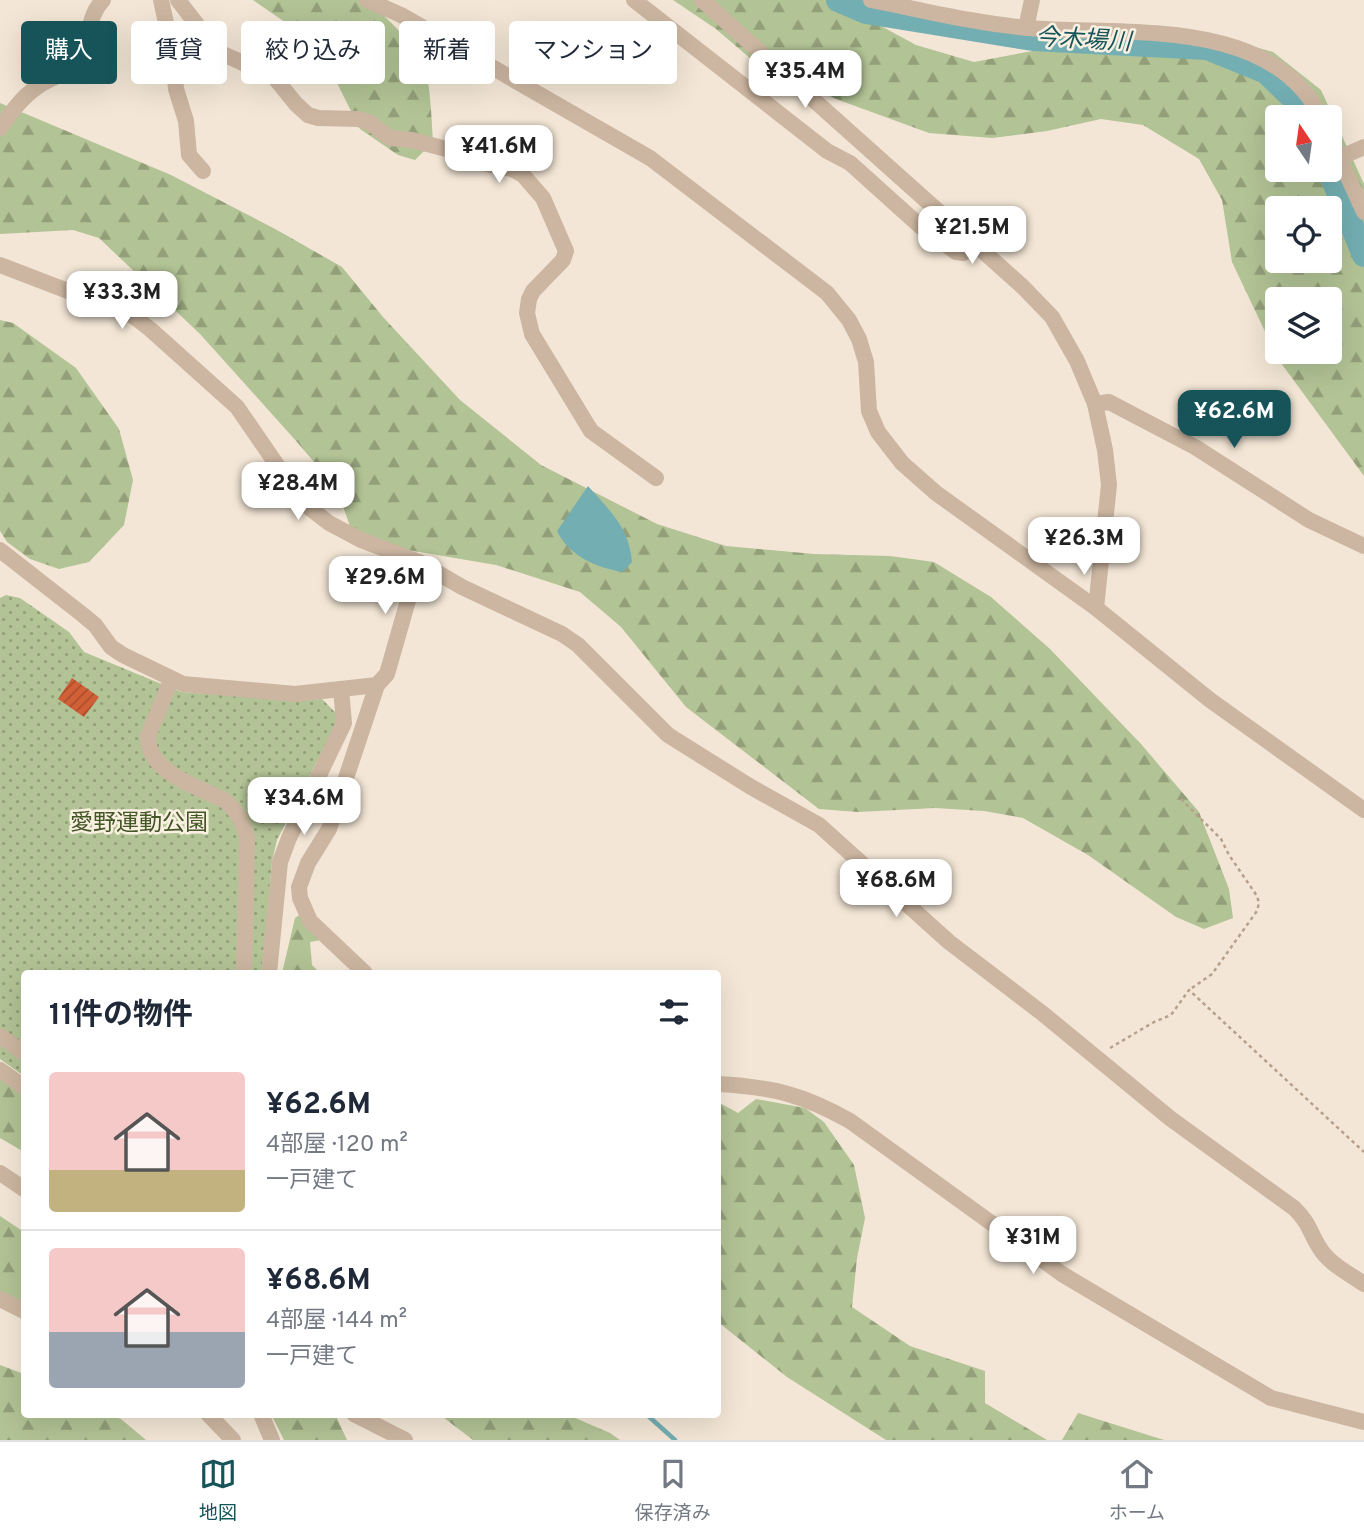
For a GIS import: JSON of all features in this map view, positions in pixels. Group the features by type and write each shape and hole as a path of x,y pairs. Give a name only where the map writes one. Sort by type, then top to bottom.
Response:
{"street":[{"path":"0,128 37,86 73,67 82,55 90,35 94,10 103,0"},
{"path":"160,0 173,55 176,89 186,121 189,155 203,172"},
{"path":"178,0 215,48 274,77 308,114 318,118 358,119 369,122 390,138 412,140 450,150 473,160 512,169 532,184 552,215 566,251 563,260 533,290 529,299 527,313 532,334 591,430 601,440 656,478"},
{"path":"367,0 401,15 650,158 827,293 849,320 859,339 866,362 869,411 878,432 902,463 936,493 1096,608 1210,700 1364,810"},
{"path":"389,0 401,15"},
{"path":"634,0 827,151 850,163 920,226 956,252 963,253 977,245"},
{"path":"702,0 977,245 1052,317 1077,361 1095,404 1105,450 1109,485 1096,608"},
{"path":"871,0 1026,28 1204,38 1266,59 1306,94 1313,105"},
{"path":"1026,28 1032,0"},
{"path":"1342,157 1364,147"},
{"path":"1342,164 1364,212"},
{"path":"0,265 133,316 237,407 303,503 329,523 361,540 419,562 462,587 562,634 578,645 668,735 751,787 819,825 949,942 1171,1119 1294,1208 1306,1219 1320,1249 1329,1260 1364,1284"},
{"path":"1095,404 1109,402 1195,447 1309,520 1364,546"},
{"path":"0,551 95,625 111,647 171,680 183,684 295,694 377,685"},
{"path":"362,970 310,921 300,898 299,887 308,863 329,829 377,685 387,674 419,562"},
{"path":"171,680 148,736 148,745 156,763 224,800 233,807 244,825 247,838 244,970"},
{"path":"269,970 280,862 344,723 341,689"},
{"path":"0,1036 21,1051"},
{"path":"0,1070 21,1085"},
{"path":"721,1084 789,1093 822,1105 850,1121 1062,1274 1271,1398 1364,1422"},
{"path":"0,1173 21,1187"},
{"path":"0,1298 21,1309"},
{"path":"212,1418 233,1440"},
{"path":"263,1418 272,1440"},
{"path":"362,1418 405,1440"}],"path":[{"path":"1096,1057 1154,1021 1171,1015 1189,990 1212,974 1227,956 1257,911 1257,896 1221,839 1181,799"},
{"path":"1189,990 1364,1152"}],"green space":[{"path":"253,0 367,0 399,31 399,84 428,84 433,142 415,160 398,155 360,129 338,84 385,84 385,21 283,21"},
{"path":"673,0 833,0 916,45 974,62 1166,30 1210,34 1273,52 1321,90 1328,105 1265,105 1265,182 1342,182 1342,136 1364,184 1364,476 1282,364 1342,364 1342,287 1265,287 1265,332 1232,262 1222,200 1199,159 1143,125 1101,119 1047,131 992,138 929,133 836,99 758,65 716,29"},
{"path":"0,103 171,175 342,267 383,317 460,400 541,465 657,524 726,546 814,554 890,556 934,562 991,597 1050,649 1141,744 1199,812 1229,889 1233,918 1204,929 1176,917 1088,855 1023,818 984,811 935,808 858,812 819,809 686,707 621,627 580,592 496,565 384,546 352,532 337,489 297,442 200,334 99,238 73,230 0,234"},
{"path":"0,320 13,323 76,368 119,429 133,480 124,525 89,562 59,569 30,559 7,542 0,531"},
{"name":"愛野運動公園","path":"6,595 20,598 69,632 84,652 181,692 322,699 336,713 337,722 277,840 272,861 262,970 21,970 21,1074 0,1059 0,598"},
{"path":"301,914 321,940 310,942 312,965 317,970 283,970 295,918"},
{"path":"0,1078 21,1094 21,1150 0,1138"},
{"path":"756,1099 805,1108 824,1122 854,1165 865,1218 857,1258 852,1307 910,1346 985,1371 985,1403 1047,1440 886,1440 787,1377 721,1324 721,1104 738,1113"},
{"path":"0,1216 21,1230 21,1303 0,1291"},
{"path":"0,1365 21,1373 21,1418 118,1418 146,1440 0,1440"},
{"path":"1078,1413 1164,1440 1062,1440"},
{"path":"273,1418 337,1418 347,1440 284,1440"},
{"path":"444,1418 575,1418 620,1440 473,1440"}],"water":[{"path":"588,486 623,529 632,562 623,572 603,567 576,554 557,531"}],"building":[{"path":"72,678 99,697 84,717 58,699"}],"waterway":[{"name":"今木場川","path":"838,0 866,12 1033,39 1207,48 1266,72 1298,105"},
{"name":"今木場川","path":"1334,182 1364,255"},
{"path":"650,1418 675,1440"}]}
